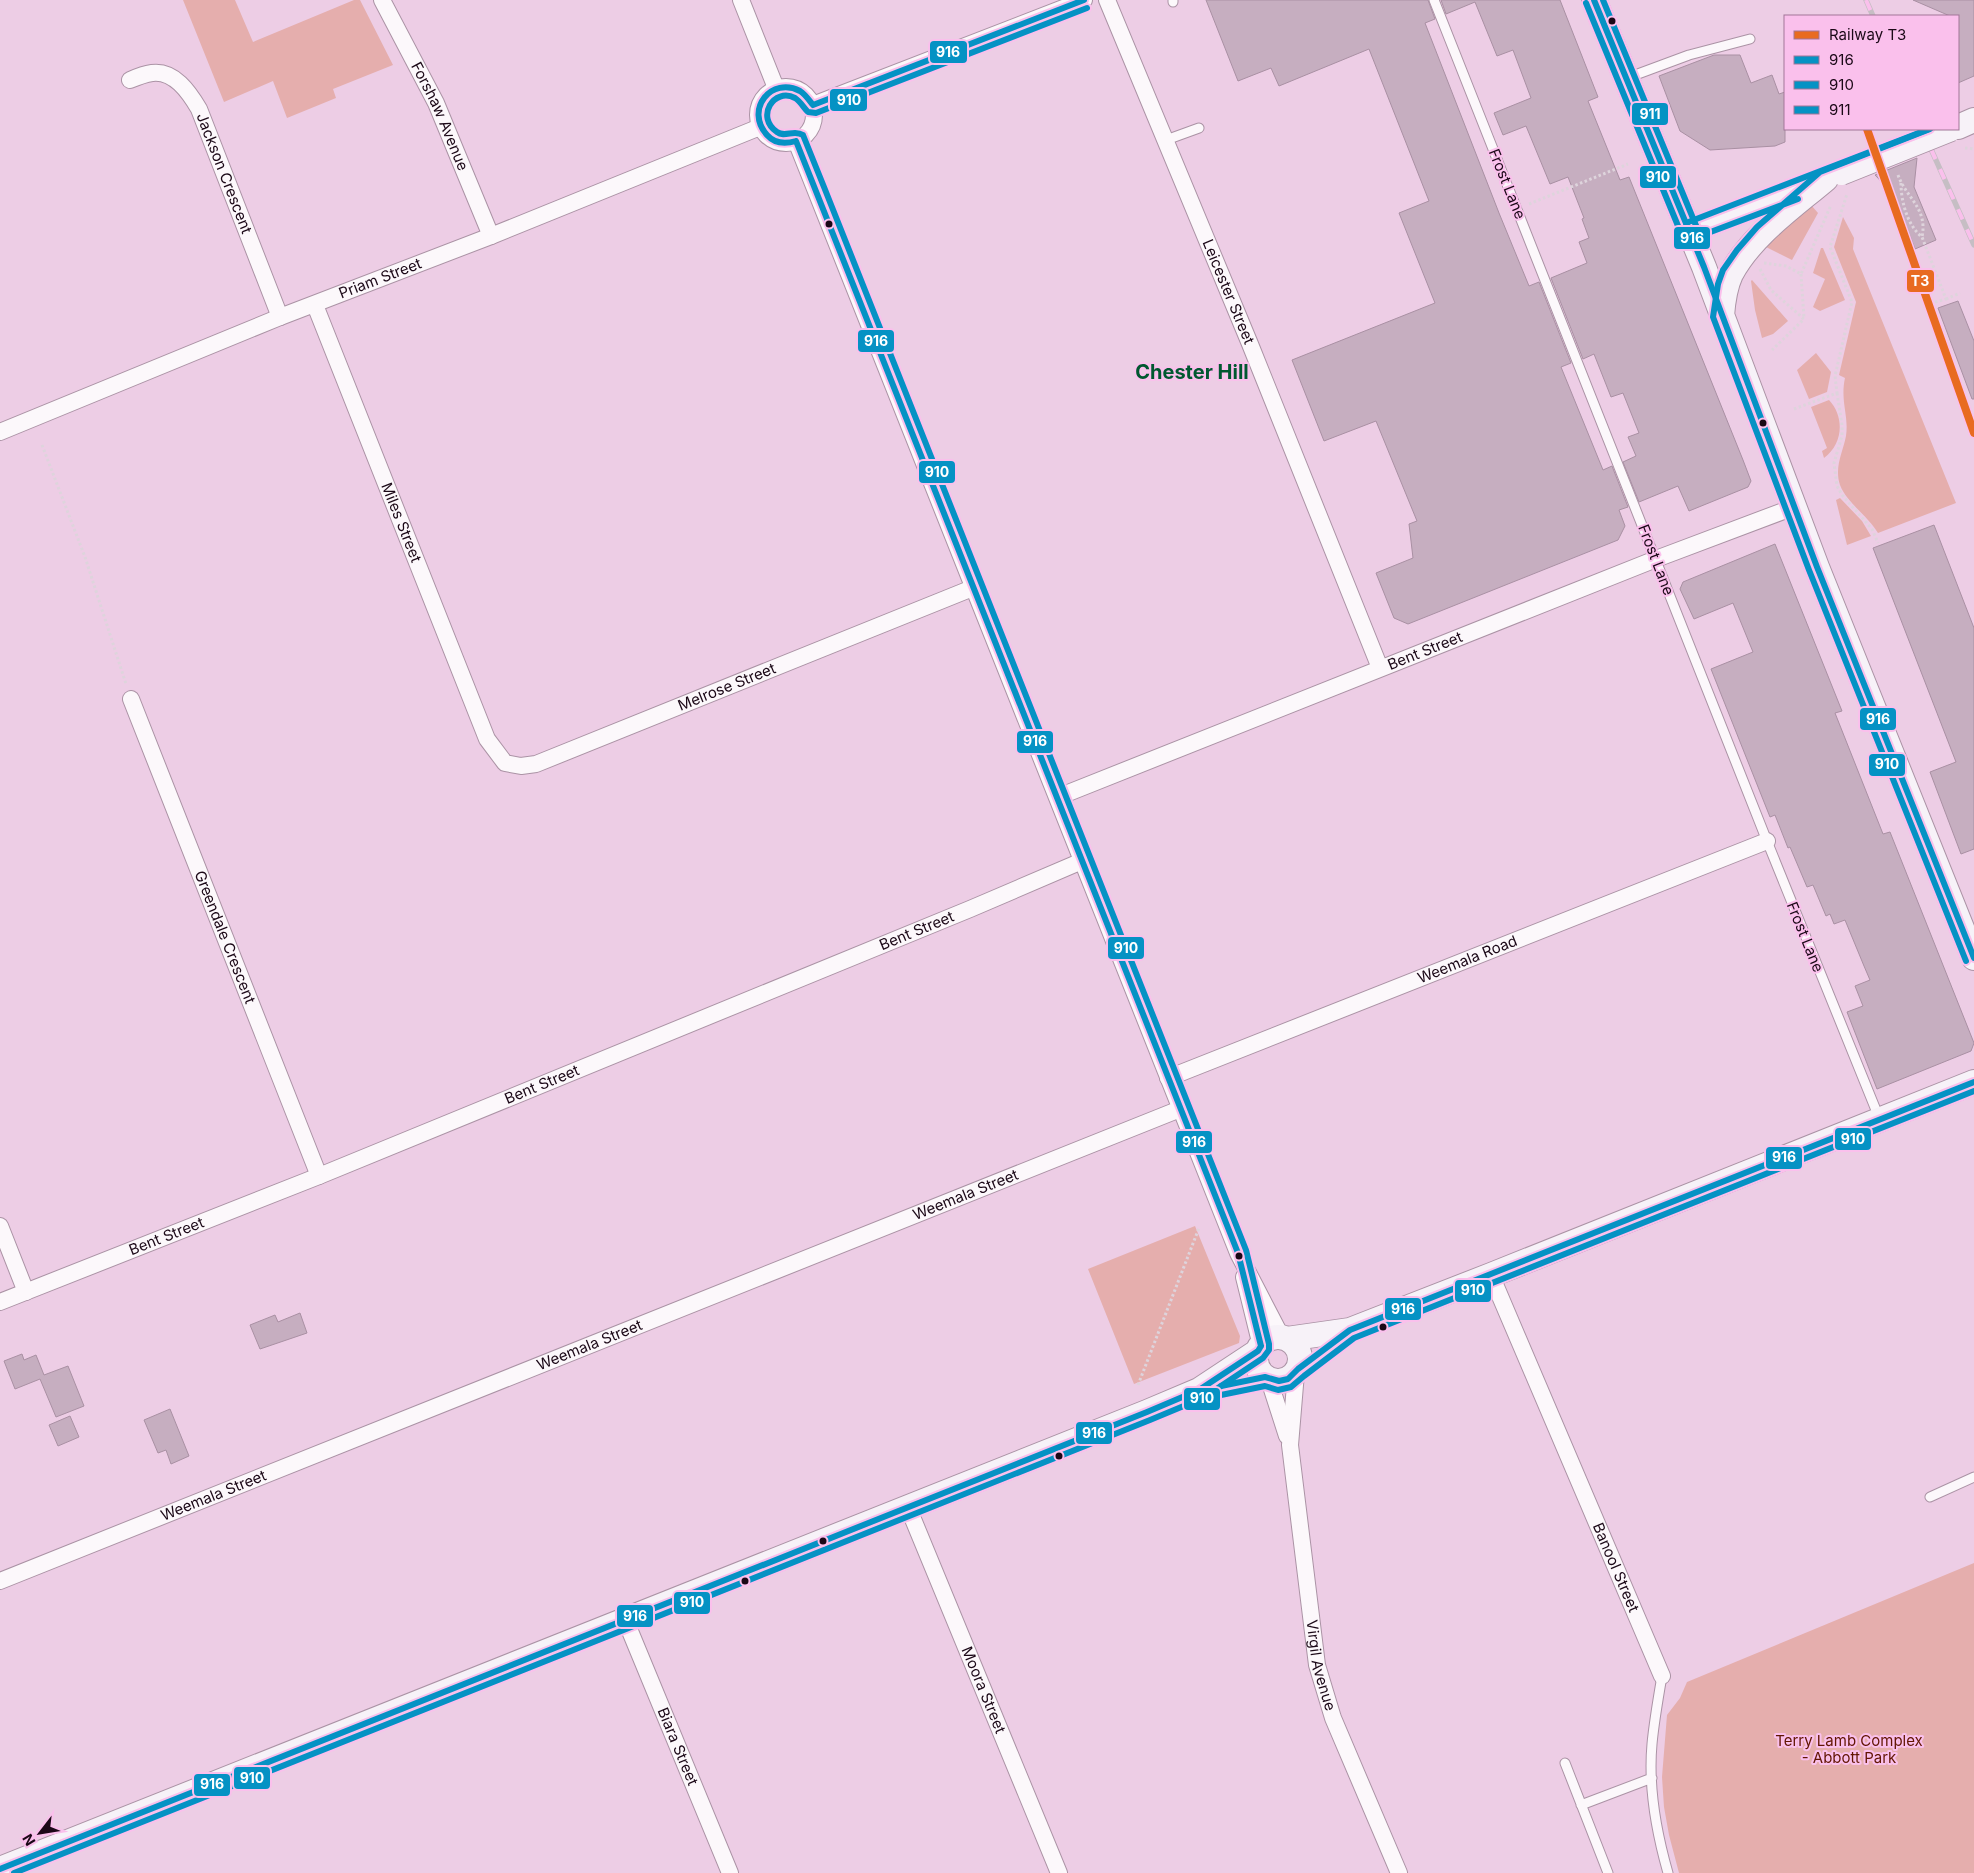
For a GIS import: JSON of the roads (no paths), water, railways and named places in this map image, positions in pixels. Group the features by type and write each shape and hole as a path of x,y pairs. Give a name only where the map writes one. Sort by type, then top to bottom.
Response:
{"street":[{"name":"Forshaw Avenue","path":"382,0 436,104 491,236"},
{"path":"741,0 776,88"},
{"path":"813,106 1084,0"},
{"name":"Leicester Street","path":"1107,0 1250,344 1380,668"},
{"path":"1594,0 1689,231 1794,507 1974,958"},
{"name":"Jackson Crescent","path":"130,80 150,73 160,72 170,76 191,97 199,109 280,317"},
{"path":"794,87 808,97 813,106 814,121 811,129 806,136 796,141 781,143 772,140 760,126 758,108 762,99 776,88 794,87"},
{"path":"1959,127 1974,120"},
{"name":"Priam Street","path":"0,432 280,317 491,236 760,126"},
{"path":"1689,231 1836,181 1950,130"},
{"path":"796,141 975,587 1238,1253 1272,1344"},
{"path":"1722,316 1723,300 1731,274 1748,250 1763,234 1836,181"},
{"name":"Miles Street","path":"315,305 488,739"},
{"name":"Bent Street","path":"1058,797 1656,559 1794,507"},
{"name":"Melrose Street","path":"488,739 505,763 521,766 536,764 975,587"},
{"name":"Greendale Crescent","path":"131,699 319,1176"},
{"name":"Weemala Road","path":"1168,1078 1767,841"},
{"name":"Bent Street","path":"0,1302 319,1176 970,909 1082,861"},
{"path":"0,1869 1199,1390 1272,1344 1350,1330 1974,1082"},
{"name":"Weemala Street","path":"0,1581 1180,1109"},
{"path":"0,1226 26,1292"},
{"path":"1238,1253 1272,1344"},
{"name":"Banool Street","path":"1491,1275 1662,1676"},
{"path":"1199,1390 1267,1378 1284,1381 1350,1330"},
{"path":"1272,1344 1298,1349 1300,1359 1297,1371"},
{"path":"1267,1378 1257,1365 1272,1344"},
{"name":"Virgil Avenue","path":"1290,1445 1297,1371"},
{"name":"Virgil Avenue","path":"1267,1378 1290,1445 1317,1665 1334,1718 1399,1873"},
{"name":"Moora Street","path":"908,1507 1059,1873"},
{"name":"Biara Street","path":"625,1619 730,1873"}],"lane":[{"name":"Frost Lane","path":"1434,0 1767,841 1880,1120"},
{"path":"1625,79 1689,55 1750,39"},
{"path":"1166,140 1199,128"},
{"path":"1930,1497 1974,1477"},
{"name":"Banool Street","path":"1662,1676 1652,1745 1652,1800 1658,1836 1668,1873"},
{"path":"1565,1763 1608,1873"},
{"path":"1582,1805 1652,1778"}],"railway":[{"path":"1866,0 1873,15"},
{"path":"1922,130 1974,245"}],"rail line":[{"name":"T3","path":"1867,130 1974,433"}],"district":[{"name":"Chester Hill","path":"1192,372"}],"park label":[{"name":"Terry Lamb Complex - Abbott Park","path":"1849,1750"}]}
